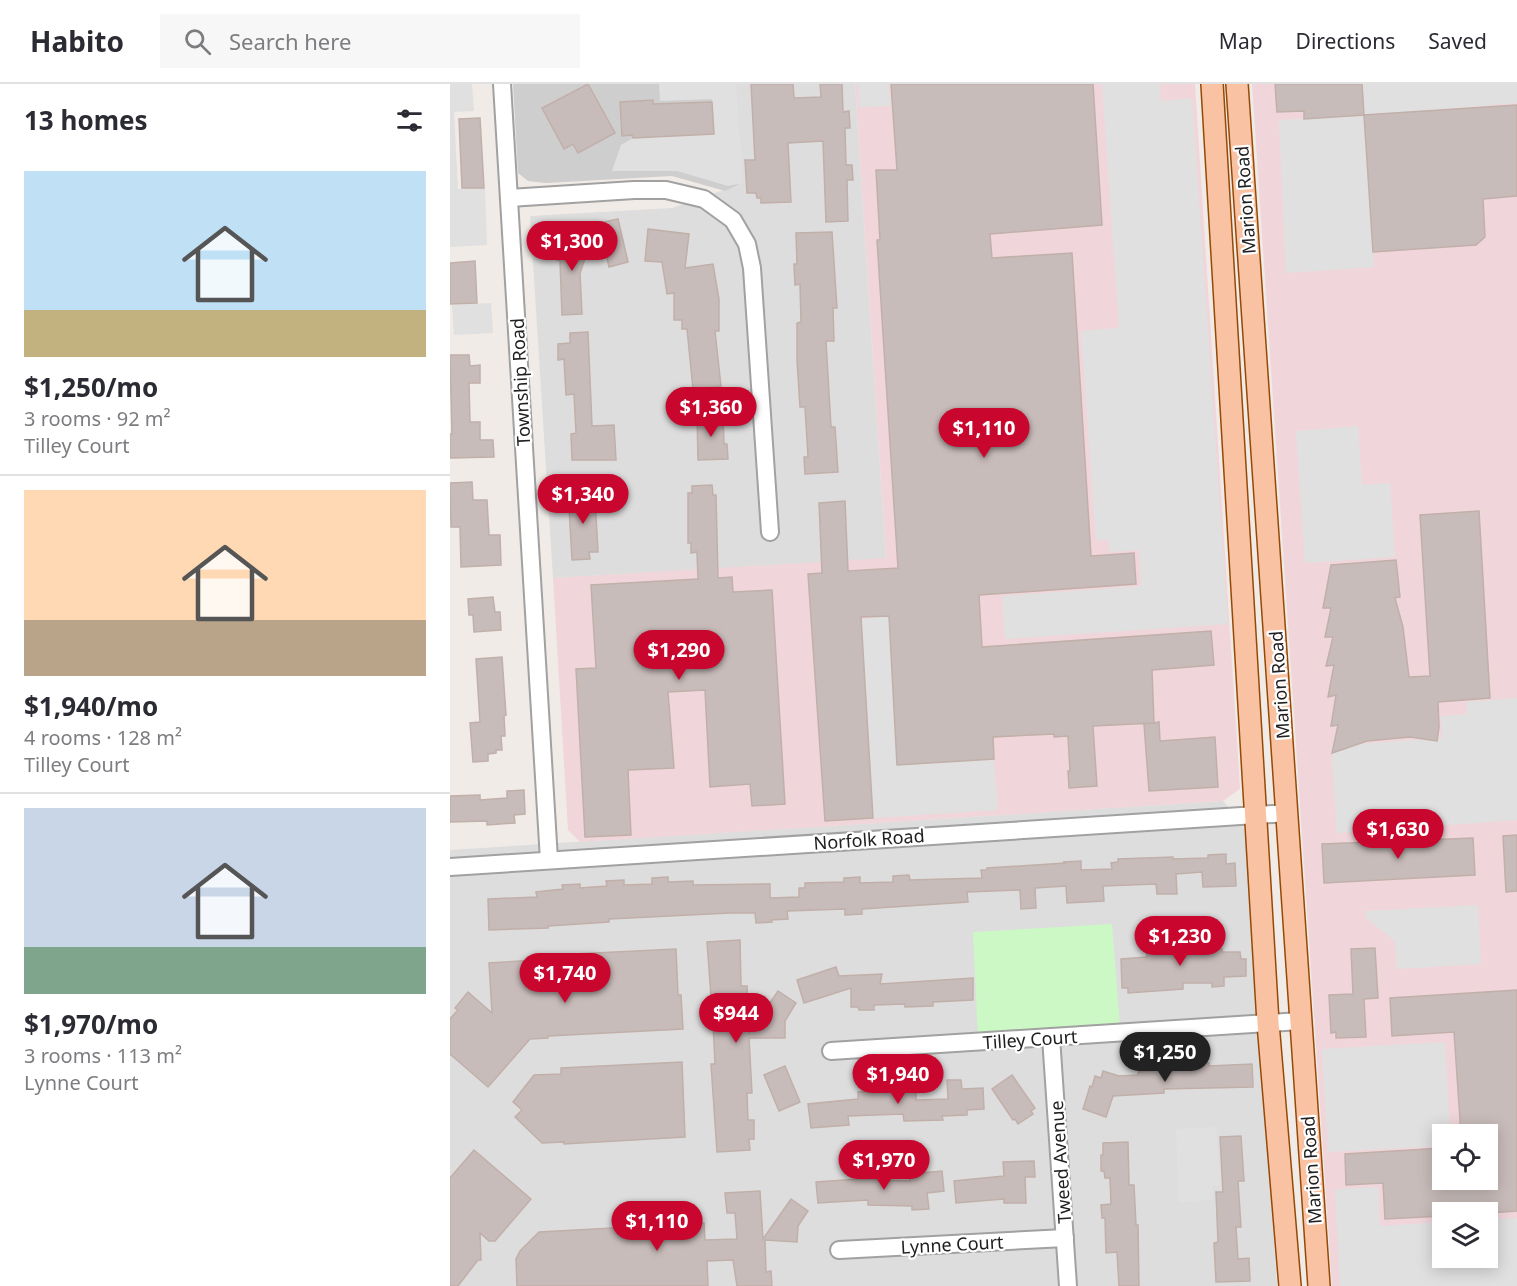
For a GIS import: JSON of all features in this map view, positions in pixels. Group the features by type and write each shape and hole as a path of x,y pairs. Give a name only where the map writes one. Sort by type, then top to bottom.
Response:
{"main road":[{"name":"Marion Road","path":"1212,84 1268,1023 1290,1286"},
{"name":"Marion Road","path":"1237,84 1319,1286"},
{"path":"1303,1286 1316,1252"}],"street":[{"name":"Township Road","path":"502,84 549,861"},
{"path":"509,198 666,190 704,199 733,220 747,244 752,268 770,531"},
{"name":"Norfolk Road","path":"450,867 1288,813"},
{"name":"Tilley Court","path":"831,1052 1300,1021"},
{"name":"Tweed Avenue","path":"1052,1037 1068,1286"},
{"name":"Lynne Court","path":"838,1250 1065,1238"}],"shaded area":[{"path":"450,84 472,84 474,111 454,112 458,189 485,188 487,245 450,247"},
{"path":"513,84 733,84 738,185 725,191 672,176 546,183 528,181 518,173"},
{"path":"659,84 736,84 743,183 728,186 677,171 612,171 621,145 633,138 713,134 712,99 660,101"},
{"path":"733,84 855,84 886,559 553,578 530,216 672,208 738,185"},
{"path":"855,84 1195,84 1240,789 1223,801 580,842 568,830 553,578 886,558"},
{"path":"858,84 889,84 891,106 859,107"},
{"path":"1102,84 1160,84 1161,101 1192,98 1228,624 1005,639 1002,596 1141,586 1139,550 1109,552 1109,540 1096,540 1081,331 1119,328"},
{"path":"1252,84 1517,84 1517,1286 1332,1286"},
{"path":"1362,84 1517,84 1517,103 1364,116 1374,267 1286,273 1279,120 1364,115"},
{"path":"491,303 493,333 454,335 452,305"},
{"path":"1358,426 1362,485 1390,483 1395,557 1305,563 1296,431"},
{"path":"889,616 897,765 994,759 998,810 873,818 861,619"},
{"path":"1517,698 1517,820 1337,833 1331,746 1442,738 1441,716 1467,714 1466,702"},
{"path":"1223,801 1242,823 1248,842 1277,1286 450,1286 450,850"},
{"path":"1478,905 1481,964 1397,969 1395,941 1366,918 1365,911"},
{"path":"1445,1042 1449,1124 1432,1124 1432,1147 1328,1152 1322,1049"},
{"path":"1216,1127 1221,1186 1213,1186 1213,1200 1179,1202 1176,1129"},
{"path":"1378,1187 1380,1226 1432,1223 1432,1268 1498,1268 1498,1219 1517,1218 1517,1286 1340,1286 1335,1189"}],"green space":[{"path":"1112,924 1120,1027 978,1036 973,932"}],"building":[{"path":"588,84 615,133 578,153 573,144 564,149 542,108"},
{"path":"751,84 793,84 794,98 821,97 820,84 842,84 843,112 849,111 850,128 845,128 846,165 852,165 853,180 847,180 848,221 826,222 823,141 788,143 791,202 761,203 761,198 757,198 756,193 747,193 745,160 755,160"},
{"path":"891,84 1093,84 1102,225 990,234 992,258 1072,253 1091,556 1134,553 1136,584 979,595 982,647 1211,631 1214,665 1152,670 1154,723 1093,726 1097,786 1069,788 1068,736 1054,737 1054,734 993,737 994,759 897,765 889,616 861,617 873,818 825,821 808,574 822,573 819,503 845,501 848,571 898,568 877,240 880,240 876,170 897,170"},
{"path":"1275,84 1362,84 1364,115 1304,119 1304,111 1277,112"},
{"path":"653,100 653,104 712,102 714,134 633,138 632,135 622,136 620,102"},
{"path":"1517,105 1517,196 1483,199 1485,237 1476,245 1373,252 1364,115"},
{"path":"480,118 484,188 462,188 459,119"},
{"path":"618,219 628,262 609,267 599,223"},
{"path":"648,229 689,234 685,268 713,264 719,299 719,331 715,331 721,386 693,389 687,329 682,329 682,320 674,320 674,293 667,294 662,262 645,261"},
{"path":"832,232 837,308 833,308 834,341 826,341 831,427 835,427 838,472 805,474 804,457 808,457 805,407 800,407 797,360 797,323 801,322 800,284 795,285 796,233"},
{"path":"570,234 591,241 580,273 582,314 562,315 560,261 552,258 559,242 566,244"},
{"path":"475,261 477,303 450,304 450,263"},
{"path":"588,332 592,426 614,425 616,460 572,460 571,434 576,433 574,394 566,395 564,359 558,360 558,344 570,343 570,333"},
{"path":"450,355 469,355 470,366 480,365 480,383 469,383 470,422 480,422 480,440 493,440 494,457 450,458 450,434 452,434"},
{"path":"723,415 724,444 727,444 728,459 698,460 697,416"},
{"path":"472,482 473,500 487,500 489,535 500,535 501,565 461,567 460,527 451,527 450,483"},
{"path":"712,485 713,495 716,495 718,578 732,577 733,592 772,590 785,804 752,806 750,784 710,787 705,690 668,692 674,768 628,770 631,835 585,837 576,669 596,668 591,585 698,579 697,552 691,553 691,543 688,543 688,493 692,493 692,486"},
{"path":"568,490 584,490 585,498 595,497 598,552 589,552 590,559 572,560"},
{"path":"1479,511 1490,698 1438,702 1437,741 1410,737 1367,741 1332,753 1338,725 1331,726 1336,695 1328,697 1334,665 1326,666 1333,637 1325,637 1331,608 1323,608 1331,565 1396,560 1400,597 1395,598 1403,627 1409,677 1430,676 1420,515"},
{"path":"493,597 495,612 500,612 501,630 474,632 473,615 469,615 468,599"},
{"path":"502,657 506,715 504,716 505,736 501,736 502,750 488,754 488,761 473,762 470,723 480,722 476,659"},
{"path":"1159,722 1160,741 1215,737 1218,787 1149,791 1144,724"},
{"path":"524,790 525,814 514,815 515,823 487,825 487,821 450,822 450,796 480,795 480,800 507,798 507,791"},
{"path":"1517,835 1517,891 1506,892 1503,836"},
{"path":"1473,838 1475,875 1324,883 1322,844"},
{"path":"1226,854 1226,864 1235,863 1236,886 1203,887 1202,872 1176,874 1177,894 1157,894 1156,884 1103,886 1104,901 1067,903 1066,886 1035,888 1036,908 1021,909 1020,890 967,892 968,902 862,909 862,914 845,915 845,909 787,911 788,919 771,920 772,922 756,923 755,913 730,913 609,919 609,922 548,926 548,928 489,930 488,899 537,897 536,892 563,889 562,885 580,884 580,888 607,886 606,881 624,880 624,885 652,884 652,878 668,877 668,882 693,881 693,885 770,884 770,898 799,897 799,888 805,888 805,883 844,882 844,878 860,877 860,883 893,882 893,876 909,875 910,880 982,878 981,870 987,870 987,868 1081,861 1081,870 1112,869 1111,863 1118,862 1118,859 1208,858 1208,855"},
{"path":"1199,939 1199,950 1222,949 1222,952 1240,952 1241,959 1246,959 1246,976 1224,977 1224,986 1212,987 1212,983 1183,983 1183,989 1128,993 1128,988 1122,988 1121,959 1147,957 1146,946 1175,944 1182,943 1182,940"},
{"path":"740,940 741,986 747,986 749,1034 778,991 796,1003 785,1021 785,1038 749,1038 752,1093 747,1093 748,1120 754,1120 754,1139 749,1139 750,1150 717,1152 711,1064 715,1064 707,942"},
{"path":"1375,948 1378,998 1364,999 1366,1037 1336,1038 1336,1032 1331,1033 1329,995 1353,994 1351,949"},
{"path":"676,949 678,995 681,995 683,1029 548,1036 548,1038 530,1039 488,1087 450,1054 450,1019 458,1010 455,1008 468,992 492,1013 489,963 554,959 554,955"},
{"path":"836,967 839,976 882,974 880,984 973,978 973,1000 933,1002 933,1006 874,1005 874,1010 859,1010 858,1007 851,1007 851,988 804,1003 797,980"},
{"path":"1517,990 1517,1211 1498,1212 1498,1202 1432,1202 1432,1217 1385,1219 1383,1183 1346,1185 1345,1154 1432,1149 1432,1190 1498,1190 1498,1124 1460,1124 1454,1032 1392,1036 1390,998"},
{"path":"682,1062 685,1137 564,1144 564,1142 542,1143 515,1117 522,1110 513,1102 534,1075 561,1074 561,1068"},
{"path":"1209,1063 1209,1066 1252,1064 1253,1087 1164,1089 1164,1093 1113,1096 1106,1117 1083,1109 1095,1076 1101,1078 1103,1071 1119,1076 1138,1075 1138,1072 1181,1068 1180,1064"},
{"path":"785,1066 800,1102 779,1111 764,1075"},
{"path":"1012,1075 1035,1108 1031,1111 1033,1114 1018,1124 992,1089"},
{"path":"947,1080 961,1080 962,1089 983,1088 984,1109 967,1110 967,1115 942,1116 943,1120 904,1121 903,1114 848,1116 849,1125 811,1128 808,1104 858,1099 858,1092 903,1090 902,1083 916,1082 916,1100 948,1099"},
{"path":"1241,1136 1244,1181 1238,1181 1241,1227 1236,1227 1238,1259 1249,1258 1250,1281 1216,1282 1214,1243 1218,1242 1216,1192 1223,1192 1220,1137"},
{"path":"1128,1142 1129,1185 1134,1185 1136,1225 1138,1225 1139,1286 1119,1286 1117,1252 1106,1253 1105,1218 1102,1218 1101,1205 1111,1204 1110,1178 1105,1178 1104,1171 1101,1171 1103,1143"},
{"path":"474,1150 531,1199 495,1241 489,1241 480,1233 481,1260 478,1260 458,1286 450,1286 450,1178"},
{"path":"1034,1161 1035,1177 1025,1177 1026,1203 1004,1203 1004,1199 956,1203 954,1181 1004,1176 1003,1162"},
{"path":"942,1171 944,1191 927,1193 929,1209 912,1210 912,1206 868,1205 868,1200 818,1203 816,1182 858,1179 910,1181 909,1174"},
{"path":"760,1191 763,1239 791,1199 808,1211 798,1226 797,1242 765,1240 766,1272 771,1271 772,1286 737,1286 733,1260 707,1261 708,1286 517,1286 516,1259 520,1251 539,1232 704,1223 705,1240 737,1239 735,1213 727,1213 725,1193"}]}
